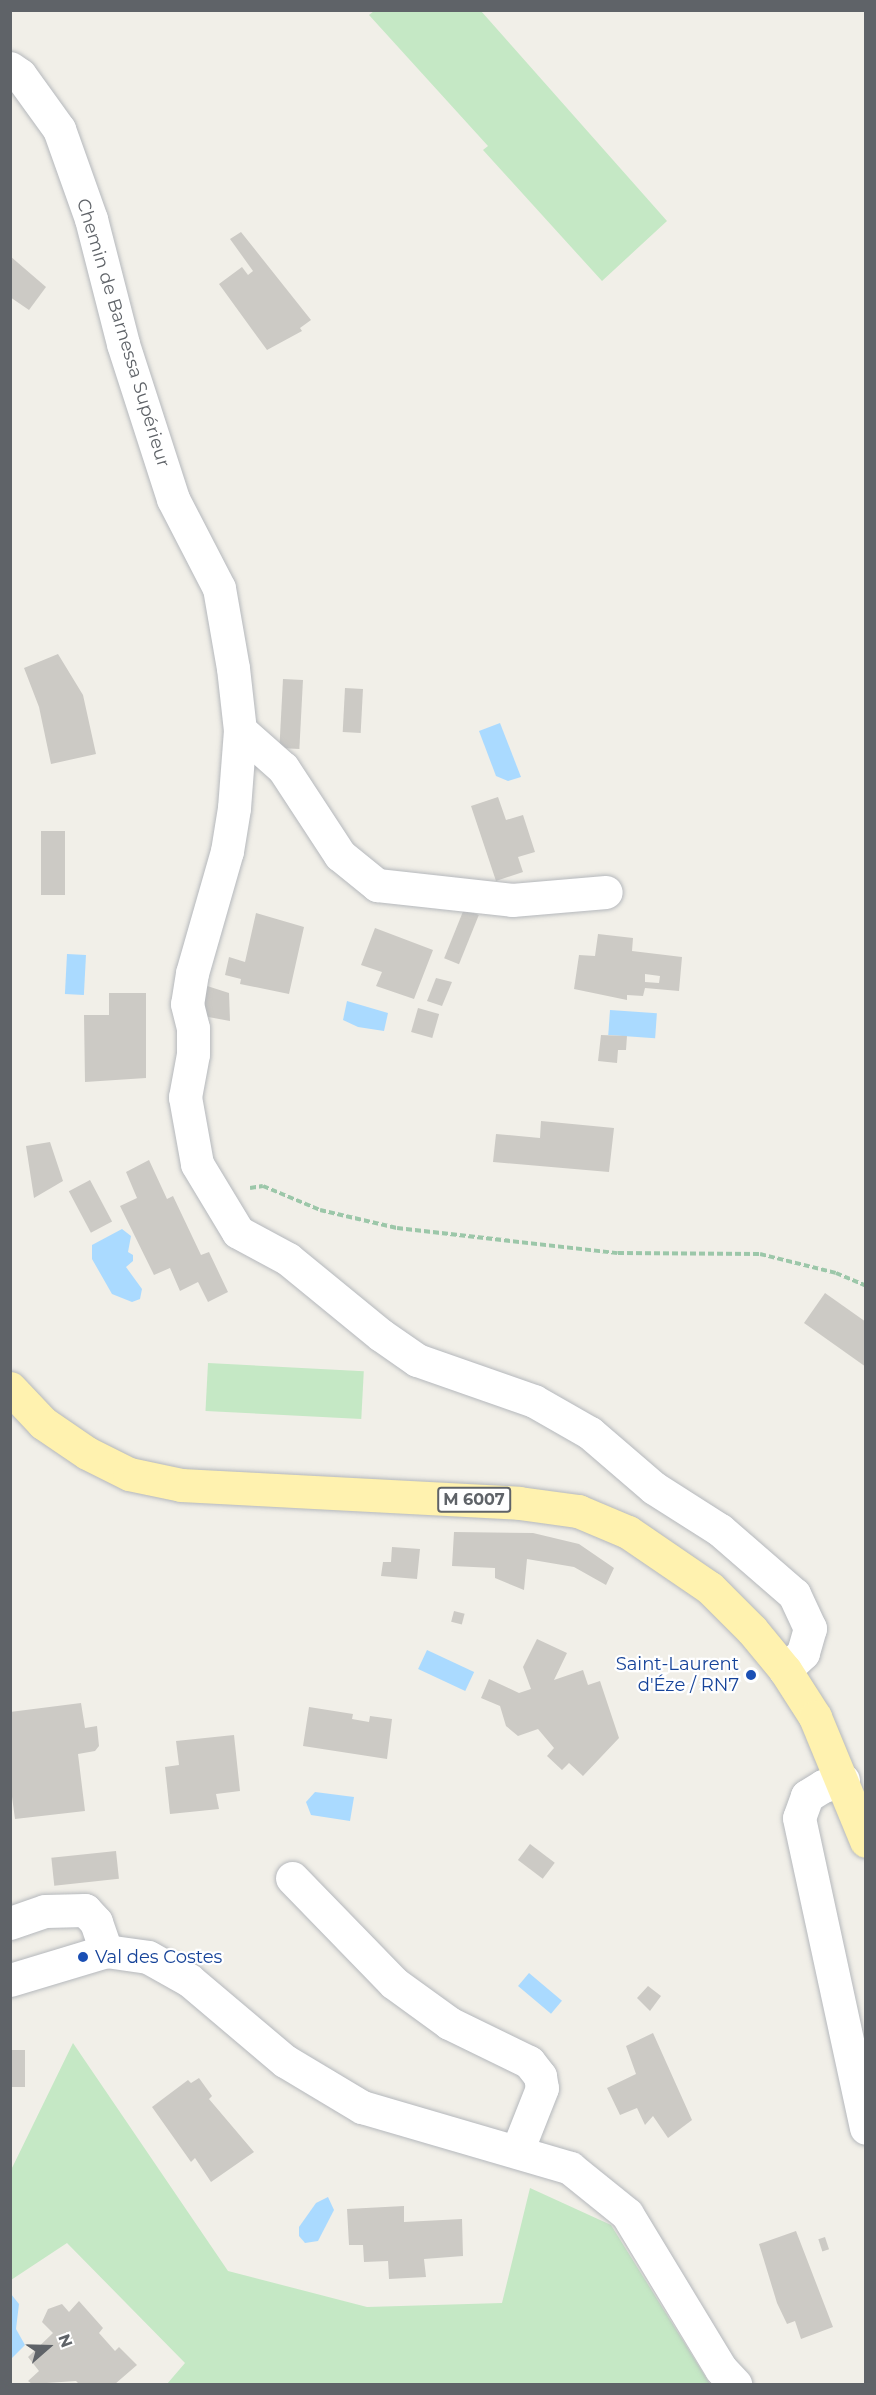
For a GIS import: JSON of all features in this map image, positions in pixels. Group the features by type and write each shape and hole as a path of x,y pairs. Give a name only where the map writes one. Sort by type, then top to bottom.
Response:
{"main road":[{"name":"M 6007","path":"10,1388 43,1423 87,1453 129,1474 181,1485 519,1503 578,1511 628,1532 710,1588 752,1630 785,1670 815,1717 843,1780 866,1841"}],"street":[{"name":"Chemin de Barnessa Supérieur","path":"10,68 20,75 59,129 91,219 123,344 173,499 219,588 240,730 238,772 227,851 192,973 187,1004 193,1028 185,1097 189,1133 197,1164 220,1206 238,1232 288,1260 417,1360 534,1401 590,1433 654,1488 720,1530 794,1594 810,1628 803,1653 785,1670"},
{"path":"240,730 283,768 340,855 377,885 512,900 606,892"},
{"path":"843,1780 823,1786 807,1796 799,1818 866,2128"},
{"path":"292,1878 394,1983 449,2023 529,2062 540,2076 542,2088 517,2151"},
{"path":"10,1923 45,1911 85,1910 96,1922 106,1951"},
{"path":"10,1980 106,1951 129,1951 168,1966 285,2061 362,2106 570,2168 627,2214 721,2369 735,2385"}],"path":[{"path":"220,1206 237,1189 263,1186 320,1210 397,1228 618,1253 760,1254 836,1273 866,1286"}],"green space":[{"path":"374,11 481,11 667,221 602,281 483,150 488,146 369,15"},
{"path":"208,1363 364,1371 361,1419 205,1411"},
{"path":"73,2043 228,2271 367,2307 502,2303 530,2188 611,2225 710,2384 167,2384 185,2363 67,2243 11,2280 11,2170"}],"water":[{"path":"500,723 521,777 508,781 496,776 479,731"},
{"path":"67,954 86,955 84,995 65,994"},
{"path":"347,1001 388,1013 384,1031 358,1027 343,1020"},
{"path":"610,1010 657,1013 655,1038 608,1035"},
{"path":"122,1229 131,1236 128,1252 133,1255 133,1261 126,1267 142,1289 140,1299 132,1302 112,1294 92,1259 92,1245"},
{"path":"427,1650 474,1672 465,1691 418,1669"},
{"path":"315,1792 354,1797 350,1821 311,1815 306,1802"},
{"path":"529,1973 562,2001 551,2014 518,1986"},
{"path":"328,2197 334,2210 318,2241 305,2243 299,2236 299,2227 316,2203"},
{"path":"11,2294 19,2304 16,2329 25,2345 11,2359"}],"building":[{"path":"241,232 311,320 300,328 302,331 267,350 219,284 242,267 248,275 253,271 230,239"},
{"path":"10,256 46,287 29,310 10,297"},
{"path":"58,654 83,695 96,754 51,764 39,707 24,668"},
{"path":"283,679 303,680 299,749 279,748"},
{"path":"345,688 363,689 361,733 343,732"},
{"path":"498,797 506,820 523,815 535,852 518,857 523,872 496,881 471,806"},
{"path":"41,831 65,831 65,895 41,895"},
{"path":"464,909 479,915 459,964 444,958"},
{"path":"256,913 304,927 289,994 240,984 241,979 225,975 229,957 245,962"},
{"path":"375,928 433,950 414,999 376,986 382,972 361,965"},
{"path":"598,934 633,938 632,951 682,957 679,991 645,988 643,996 627,995 627,1000 574,989 579,955 595,956","holes":["645,974 660,976 659,983 645,982"]},
{"path":"436,978 452,982 442,1006 427,1001"},
{"path":"201,984 229,993 230,1021 203,1016"},
{"path":"109,993 146,993 146,1078 85,1082 84,1015 109,1015"},
{"path":"418,1008 439,1014 432,1038 411,1032"},
{"path":"601,1035 627,1036 626,1050 618,1050 617,1063 598,1061"},
{"path":"541,1121 614,1128 609,1172 493,1162 496,1134 540,1138"},
{"path":"50,1142 63,1181 34,1198 26,1146"},
{"path":"149,1160 167,1199 173,1196 201,1255 209,1252 228,1292 208,1302 198,1282 180,1291 170,1268 154,1275 120,1206 137,1198 126,1172"},
{"path":"90,1180 112,1221 91,1233 69,1191"},
{"path":"825,1293 866,1322 866,1367 804,1323"},
{"path":"454,1532 533,1533 579,1544 614,1568 606,1585 574,1567 527,1559 524,1590 495,1578 495,1568 452,1566"},
{"path":"392,1547 420,1549 417,1579 381,1576 383,1562 391,1562"},
{"path":"454,1611 465,1614 462,1624 451,1622"},
{"path":"537,1639 567,1653 554,1680 583,1670 588,1685 600,1681 619,1738 583,1776 569,1763 562,1770 547,1756 554,1748 538,1729 518,1736 506,1726 500,1706 481,1698 489,1679 519,1693 531,1689 523,1667"},
{"path":"81,1703 85,1728 97,1726 99,1746 95,1751 78,1754 85,1811 15,1819 10,1782 10,1712"},
{"path":"309,1707 353,1714 352,1719 369,1722 370,1716 392,1719 387,1759 303,1746"},
{"path":"234,1735 240,1791 216,1794 219,1809 170,1814 165,1767 179,1765 176,1741"},
{"path":"530,1844 555,1863 543,1879 518,1860"},
{"path":"116,1851 119,1879 54,1886 51,1858"},
{"path":"648,1986 661,1996 650,2011 637,1998"},
{"path":"653,2033 692,2120 668,2138 653,2116 645,2125 637,2108 620,2115 607,2088 636,2074 626,2046"},
{"path":"10,2050 25,2050 25,2087 10,2087"},
{"path":"199,2078 212,2096 209,2099 254,2152 211,2182 195,2158 191,2162 152,2107 188,2080 191,2083"},
{"path":"404,2206 404,2222 462,2219 463,2256 424,2259 426,2277 389,2279 388,2261 364,2262 363,2245 349,2245 347,2209"},
{"path":"796,2231 833,2327 801,2339 795,2321 787,2324 777,2303 759,2244"},
{"path":"825,2237 829,2249 822,2252 818,2239"},
{"path":"79,2301 103,2328 99,2333 115,2351 119,2347 137,2365 115,2384 79,2384 76,2381 32,2384 28,2381 39,2371 28,2357 53,2333 42,2322 48,2309 62,2304 69,2312"}],"place":[{"name":"Saint-Laurent d'Éze / RN7","path":"751,1675"},
{"name":"Val des Costes","path":"83,1957"}]}
